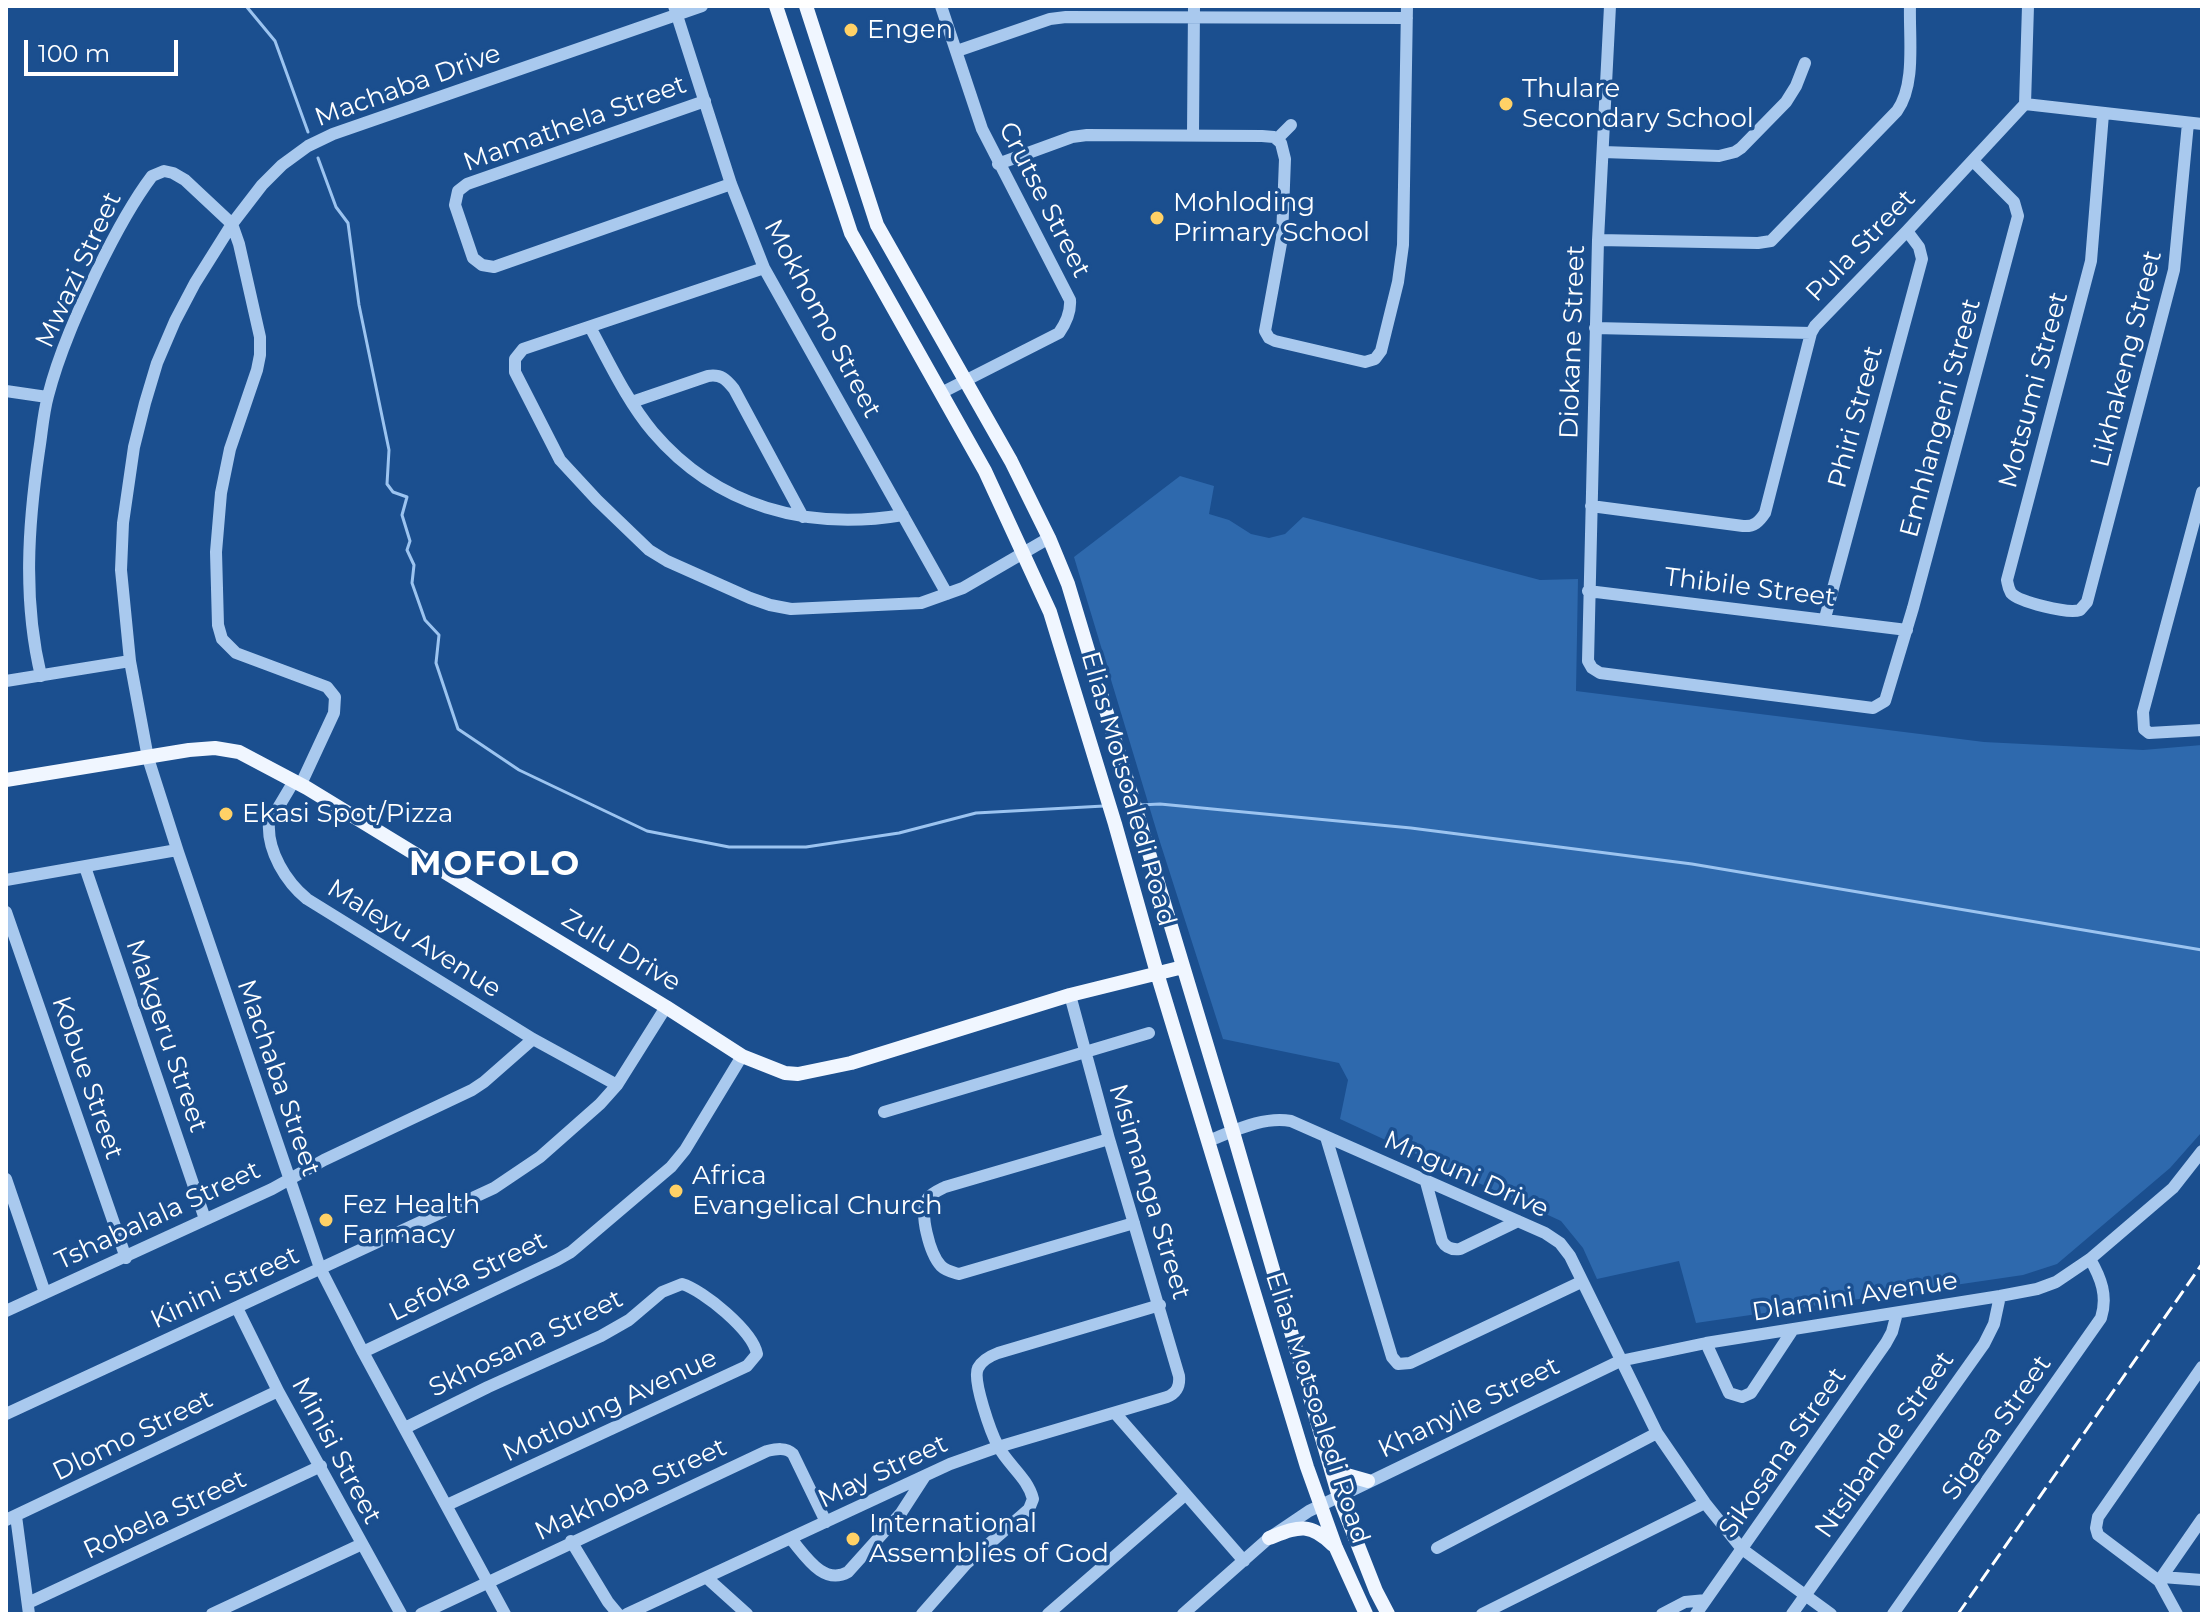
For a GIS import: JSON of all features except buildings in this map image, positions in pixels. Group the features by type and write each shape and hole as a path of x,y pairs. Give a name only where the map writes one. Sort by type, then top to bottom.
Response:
{"main road":[{"name":"Elias Motsoaledi Road","path":"776,6 851,233 985,471 1050,612 1319,1506 1366,1614"},
{"name":"Elias Motsoaledi Road","path":"806,6 877,225 1011,461 1059,559 1078,612 1339,1497 1388,1614"},
{"name":"Zulu Drive","path":"6,780 189,750 215,748 248,755 742,1056 785,1073 814,1072 866,1059 1070,995 1183,967"},
{"path":"1327,1454 1347,1475 1368,1481"},
{"path":"1269,1538 1290,1530 1309,1528 1336,1548"}],"street":[{"name":"Machaba Drive","path":"148,758 130,661 121,570 123,523 134,447 157,363 175,321 232,224 282,165 316,142 676,10 702,6"},
{"name":"Crutse Street","path":"941,6 982,129 1071,307 1059,333 941,393"},
{"name":"Diokane Street","path":"1610,6 1595,328 1588,661 1600,673 1873,708 1885,701"},
{"path":"1598,240 1771,241 1904,101 1909,81 1910,6"},
{"path":"2028,6 2025,104 2202,124"},
{"name":"Mokhomo Street","path":"676,10 731,184 764,268 947,594"},
{"path":"1193,134 1194,11"},
{"path":"957,51 1050,19 1066,17 1194,11 1407,12 1401,263 1381,351 1370,361 1353,360 1275,341 1265,331 1282,238 1285,159 1284,149 1277,139 1193,134 1080,135 998,164"},
{"path":"1603,152 1719,156 1735,152 1786,102 1805,63"},
{"name":"Mamathela Street","path":"705,101 462,186 455,205 473,258 482,265 494,267 731,184"},
{"name":"Pula Street","path":"1595,328 1811,333 2025,104"},
{"name":"Motsumi Street","path":"2087,602 2076,612 2063,611 2016,596 2009,590 2007,580 2091,261 2103,114"},
{"name":"Likhakeng Street","path":"2087,602 2174,270 2188,123"},
{"path":"1277,139 1291,125"},
{"name":"Emhlangeni Street","path":"1885,701 1907,630 2018,216 2014,202 1973,161"},
{"name":"Mwazi Street","path":"41,676 34,647 28,561 32,506 47,397 76,315 113,238 152,176 164,171 185,180 232,224"},
{"path":"232,224 260,337 260,355 230,449 221,493 216,552 218,625 222,639 236,653 327,687 335,697 334,713 298,783"},
{"name":"Phiri Street","path":"1825,618 1922,259 1919,247 1907,231"},
{"path":"764,268 523,349 515,359 515,372 560,460 649,550 750,598 791,609 921,603 963,588 1049,538"},
{"path":"590,327 651,430 677,458 714,485 747,502 815,519 854,521 903,515"},
{"path":"1591,506 1743,526 1755,524 1765,513 1811,333"},
{"path":"632,402 708,376 725,378 734,389 803,517"},
{"path":"6,391 47,397"},
{"path":"2202,492 2143,712 2144,729 2149,733 2202,730"},
{"name":"Thibile Street","path":"1588,591 1907,630"},
{"path":"6,681 130,661"},
{"name":"Machaba Street","path":"148,758 320,1268 505,1614"},
{"name":"Maleyu Avenue","path":"298,783 272,816 268,828 272,848 293,888 533,1039 617,1085"},
{"path":"6,880 177,850"},
{"name":"Makgeru Street","path":"85,867 205,1219"},
{"name":"Kobue Street","path":"6,912 126,1258"},
{"name":"Msimanga Street","path":"1070,995 1179,1376 1176,1392 1167,1397"},
{"name":"Kinini Street","path":"6,1414 494,1188 556,1144 600,1104 617,1085 666,1007"},
{"path":"884,1112 1149,1033"},
{"name":"Tshabalala Street","path":"6,1311 272,1189 324,1160 472,1090 533,1039"},
{"name":"Lefoka Street","path":"363,1352 557,1260 590,1237 671,1167 685,1150 742,1056"},
{"name":"Mnguni Drive","path":"1208,1141 1265,1121 1291,1121 1518,1221 1560,1243 1570,1256 1657,1433 1705,1503 1742,1549 1831,1614"},
{"path":"1326,1137 1392,1357 1398,1364 1410,1363 1581,1282"},
{"path":"1109,1139 934,1192 923,1213 935,1256 942,1267 959,1274 1134,1223"},
{"name":"Dlamini Avenue","path":"1620,1361 1706,1343 2037,1289 2056,1282 2090,1259 2173,1188 2202,1151"},
{"path":"6,1179 45,1293"},
{"path":"1426,1182 1442,1241 1451,1249 1460,1249 1518,1221"},
{"name":"Sigasa Street","path":"1893,1614 2101,1318 2103,1286 2090,1259"},
{"name":"Skhosana Street","path":"405,1428 609,1332 672,1287 682,1284 691,1287 741,1327"},
{"name":"Ntsibande Street","path":"1792,1614 1984,1344 1994,1324 2000,1296"},
{"path":"922,1614 966,1564 1025,1514 1032,1504 1030,1490 998,1447 978,1392 975,1378 978,1366 998,1353 1160,1305"},
{"name":"Minisi Street","path":"237,1308 278,1391 401,1614"},
{"name":"Sikosana Street","path":"1696,1614 1886,1343 1897,1313"},
{"name":"Motloung Avenue","path":"447,1505 747,1366 757,1354 756,1345 741,1327"},
{"path":"1706,1343 1729,1393 1742,1397 1751,1393 1792,1331"},
{"name":"Khanyile Street","path":"1183,1614 1269,1538 1309,1511 1620,1361"},
{"path":"2177,1614 2161,1579 2098,1535 2096,1528 2097,1521 2202,1367"},
{"name":"Dlomo Street","path":"11,1518 278,1391"},
{"name":"May Street","path":"627,1614 926,1475 998,1447 1167,1397"},
{"path":"1115,1413 1244,1561"},
{"path":"1437,1548 1657,1433"},
{"name":"Makhoba Street","path":"421,1614 767,1451 779,1449 793,1454 826,1522"},
{"name":"Robela Street","path":"29,1608 321,1466"},
{"path":"791,1539 819,1570 828,1575 843,1575 901,1513 926,1475"},
{"path":"1048,1614 1185,1495"},
{"path":"1482,1614 1705,1503"},
{"path":"11,1518 29,1608"},
{"path":"2161,1579 2202,1519"},
{"path":"571,1541 618,1614"},
{"path":"212,1614 362,1544"},
{"path":"707,1578 747,1614"},
{"path":"2161,1579 2202,1580"},
{"path":"1662,1614 1685,1602 1706,1600"}],"shaded area":[{"path":"1180,476 1214,486 1209,514 1229,520 1251,534 1269,538 1285,534 1303,517 1540,580 1578,579 1576,691 1984,742 2143,750 2202,745 2201,1133 2170,1168 2057,1264 2023,1275 1696,1323 1679,1261 1597,1279 1583,1248 1561,1221 1340,1119 1348,1080 1339,1063 1223,1039 1074,557"}],"waterway":[{"path":"246,6 275,41 308,132"},
{"path":"318,158 336,207 348,223 359,305 389,450 387,484 393,492 407,497 402,515 410,541 407,550 414,565 412,583 425,620 439,635 436,663 458,729 519,770 647,831 729,847 806,847 899,833 976,813 1104,806"},
{"path":"1140,805 1160,804 1411,828 1692,864 2202,950"}],"railway":[{"path":"1958,1614 2202,1264"}],"place":[{"name":"Engen","path":"851,30"},
{"name":"Thulare Secondary School","path":"1506,104"},
{"name":"Mohloding Primary School","path":"1157,218"},
{"name":"Ekasi Spot/Pizza","path":"226,814"},
{"name":"Africa Evangelical Church","path":"676,1191"},
{"name":"Fez Health Farmacy","path":"326,1220"},
{"name":"International Assemblies of God","path":"853,1539"}],"district":[{"name":"MOFOLO","path":"495,865"}]}
